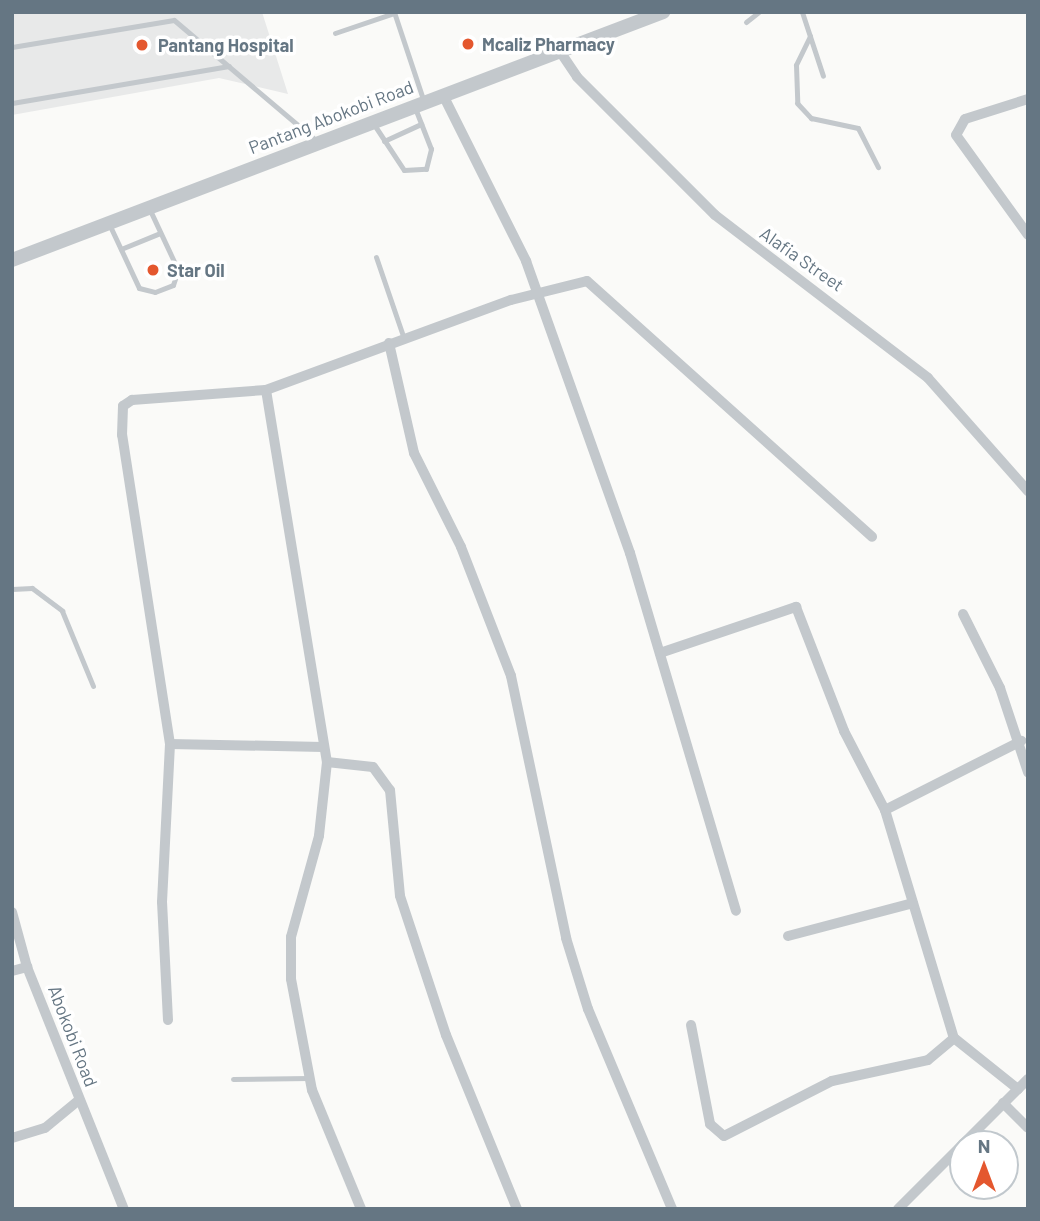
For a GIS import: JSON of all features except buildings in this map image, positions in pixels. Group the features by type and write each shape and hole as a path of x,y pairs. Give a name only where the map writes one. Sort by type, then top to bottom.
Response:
{"street":[{"name":"Pantang Abokobi Road","path":"12,260 372,120 663,12"},
{"name":"Alafia Street","path":"559,50 577,77 715,215 928,378 1028,491"},
{"path":"443,95 521,251 631,553 736,911"},
{"path":"1028,99 965,119 956,135 1028,236"},
{"path":"168,1020 162,902 170,744 135,527 123,406 143,398 266,390 403,336 535,292 594,284 690,380 872,537"},
{"path":"388,343 414,453 461,547 511,676 566,938 588,1009 672,1209"},
{"path":"266,390 327,762 319,836 290,947 309,1078 361,1209"},
{"path":"660,653 796,607 844,731 885,810 954,1038 1018,1089"},
{"path":"963,614 1021,741 1028,772"},
{"path":"885,810 1021,741"},
{"path":"170,744 323,747"},
{"path":"327,762 373,767 390,790 404,908 517,1209"},
{"path":"788,936 913,902"},
{"name":"Abokobi Road","path":"12,912 27,967 124,1209"},
{"path":"12,971 27,967"},
{"path":"691,1025 710,1124 724,1136 832,1081 928,1060 954,1038"},
{"path":"898,1209 1028,1079"},
{"path":"12,1138 45,1128 79,1100"},
{"path":"1003,1103 1028,1128"}],"lane":[{"path":"174,20 178,12"},
{"path":"746,22 759,12"},
{"path":"802,12 823,76"},
{"path":"335,33 394,13 419,103 421,124 431,149 426,169 404,170 372,120"},
{"path":"12,47 174,20 318,142"},
{"path":"810,36 796,65 797,103 811,118 859,128 878,167"},
{"path":"12,103 229,66"},
{"path":"384,141 421,124"},
{"path":"109,223 139,288 155,292 173,285 178,270 148,207"},
{"path":"121,249 160,233"},
{"path":"376,257 403,336"},
{"path":"12,589 32,588 62,611 93,686"},
{"path":"233,1079 309,1078"}],"shaded area":[{"name":"Pantang Hospital","path":"12,12 262,12 288,94 219,78 12,115"}],"place":[{"name":"Mcaliz Pharmacy","path":"468,44"},
{"name":"Pantang Hospital","path":"142,45"},
{"name":"Star Oil","path":"153,270"}]}
